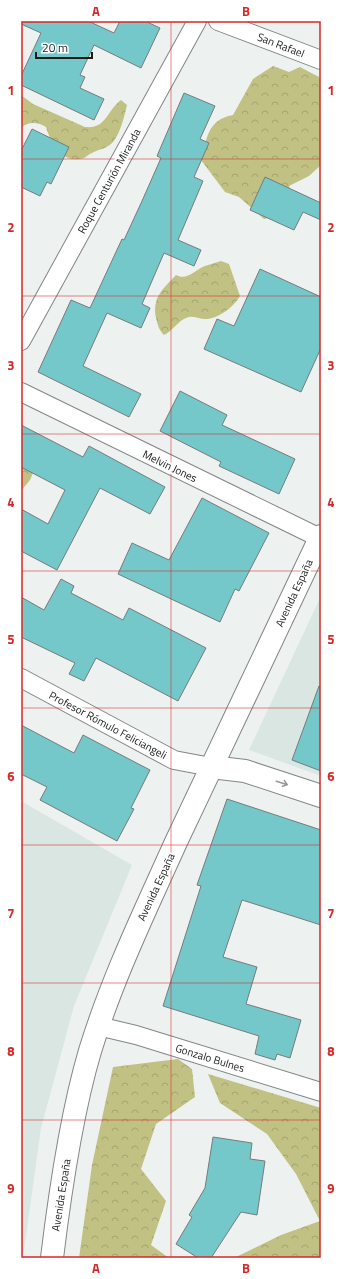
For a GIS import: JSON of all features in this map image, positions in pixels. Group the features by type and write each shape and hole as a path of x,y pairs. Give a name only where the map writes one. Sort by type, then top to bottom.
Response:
{"main road":[{"name":"Avenida España","path":"52,1258 65,1168 75,1116 98,1026 125,955 211,767 320,537"},
{"name":"Profesor Rómulo Feliciangeli","path":"211,767 245,771 321,796"}],"street":[{"name":"Roque Centurión Miranda","path":"21,341 197,21"},
{"name":"San Rafael","path":"218,21 321,60"},
{"name":"Melvin Jones","path":"21,392 320,537"},
{"name":"Profesor Rómulo Feliciangeli","path":"21,678 174,760 211,767"},
{"name":"Gonzalo Bulnes","path":"98,1026 136,1035 321,1092"}],"shaded area":[{"path":"321,596 321,776 249,750"},
{"path":"21,801 132,865 74,1006 41,1128 23,1258 21,1258"}],"green space":[{"path":"273,66 289,72 300,67 319,77 321,85 321,165 309,176 289,186 293,197 271,217 264,219 239,197 225,192 201,160 207,137 213,126 224,117 233,115 253,79"},
{"path":"21,95 33,104 85,127 92,127 102,122 121,100 127,105 120,129 113,142 84,158 76,159 69,158 54,146 46,127 40,124 30,123 21,128"},
{"path":"221,261 229,264 240,296 234,304 220,315 209,319 191,317 185,318 164,335 158,326 155,311 157,299 163,289 176,275 184,277 205,266"},
{"path":"21,463 33,473 30,480 21,491"},
{"path":"178,1059 192,1069 195,1097 156,1124 141,1169 166,1201 151,1245 169,1258 79,1258 92,1165 113,1067"},
{"path":"208,1074 321,1108 321,1258 234,1258 281,1235 320,1221 296,1174 267,1134 220,1103"}],"building":[{"path":"21,21 88,21 114,33 120,21 145,21 160,28 141,68 94,45 80,75 85,77 80,88 104,99 94,120 21,85 21,76 41,33 21,24"},
{"path":"184,93 215,106 200,139 209,143 194,177 203,181 178,240 201,250 194,266 164,253 142,304 150,308 141,328 107,313 83,366 141,394 129,417 38,372 71,300 90,308 122,239 124,240 161,158 157,156"},
{"path":"32,129 69,147 51,184 47,182 40,196 21,187 21,151"},
{"path":"265,177 321,203 321,220 303,212 294,230 250,210"},
{"path":"260,269 321,297 321,348 301,392 204,349 217,319 234,326"},
{"path":"180,391 227,415 222,425 295,459 279,494 219,466 221,462 160,431"},
{"path":"21,425 83,457 89,446 165,487 150,514 100,488 57,570 21,551 21,509 48,524 65,490 21,467"},
{"path":"202,498 269,533 239,591 235,589 220,622 118,574 132,543 169,560"},
{"path":"61,579 74,586 71,593 123,620 129,608 206,648 178,701 96,658 84,681 69,674 75,663 21,637 21,597 44,610"},
{"path":"319,686 321,687 321,771 292,760"},
{"path":"21,725 74,753 83,735 150,770 131,808 134,809 117,841 40,800 47,787 21,774"},
{"path":"227,799 321,830 321,925 242,900 223,957 257,967 246,1004 301,1020 290,1058 277,1054 275,1060 255,1054 259,1036 163,1006 201,886 197,885"},
{"path":"213,1137 252,1143 250,1159 265,1161 257,1215 241,1212 211,1258 198,1258 176,1244 192,1217 189,1215 205,1188"}]}
